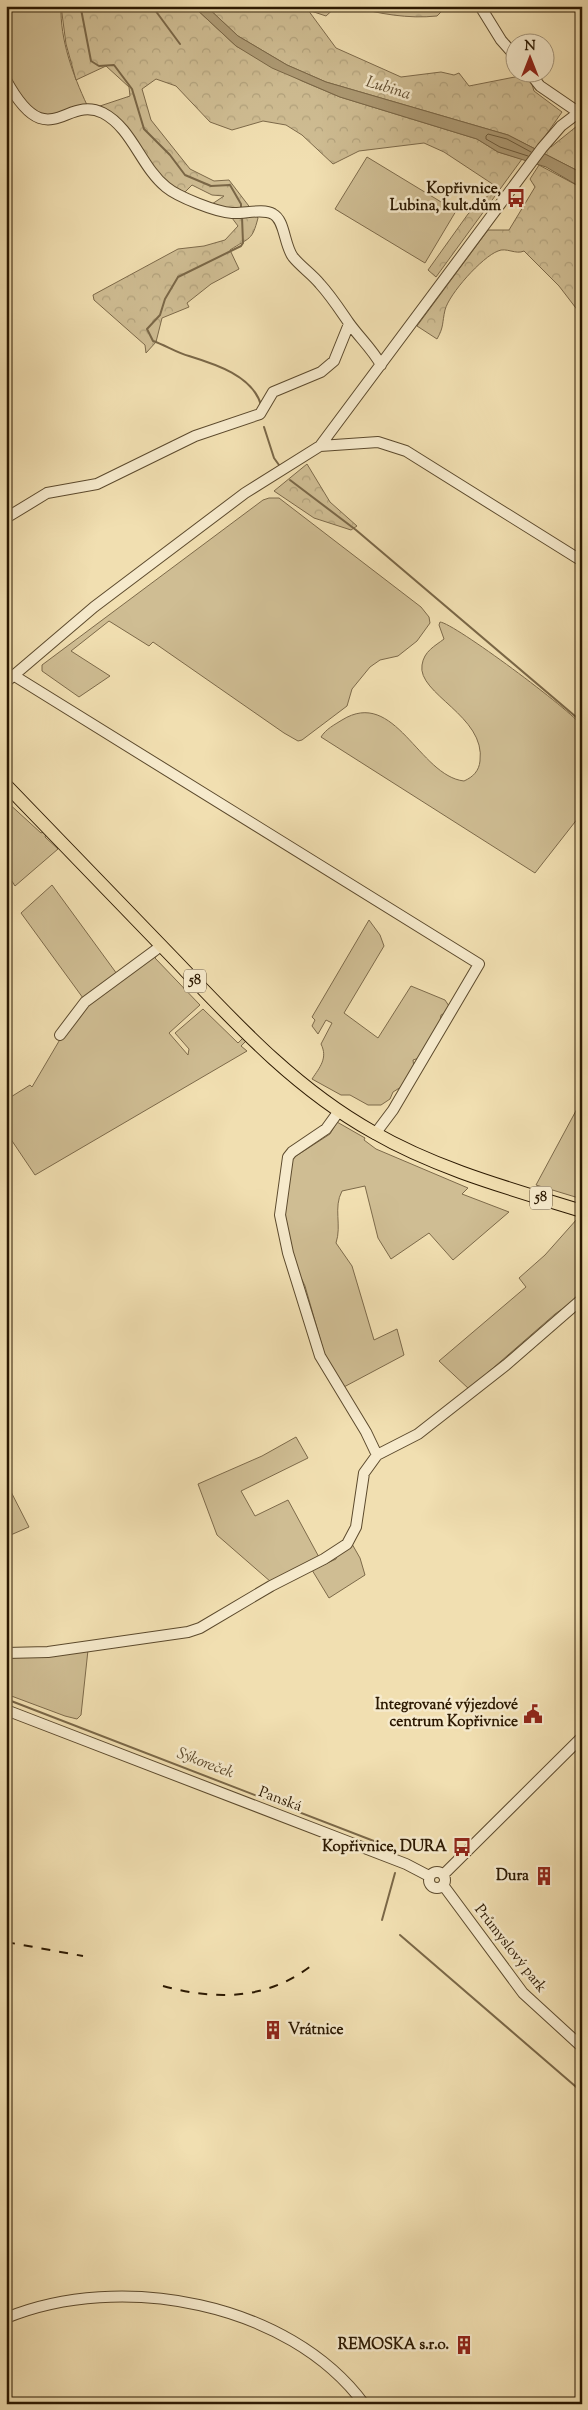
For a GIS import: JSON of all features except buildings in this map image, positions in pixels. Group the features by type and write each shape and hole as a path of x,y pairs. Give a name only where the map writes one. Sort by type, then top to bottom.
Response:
{"main road":[{"name":"58","path":"6,784 270,1058 339,1111 375,1134 435,1162 582,1211"}],"street":[{"path":"480,6 506,46"},
{"path":"6,80 18,101 32,113 47,120 87,110 105,114 120,127 152,172 166,188 221,212 268,212 276,215 282,224 289,251 322,286 381,365"},
{"path":"375,1134 393,1110 478,964 10,678 94,608 237,498 320,446 542,148 561,126 580,111 537,82"},
{"path":"6,103 18,101"},
{"path":"6,518 47,493 89,486 196,436 260,414 273,392 321,372 334,361 350,324"},
{"path":"320,446 378,442 406,451 582,561"},
{"path":"60,1035 85,1002 161,946"},
{"path":"339,1111 326,1129 292,1152 288,1157 280,1215 288,1253 320,1356 366,1432 376,1455"},
{"path":"6,1653 38,1653 188,1632 208,1624 271,1586 324,1559 347,1544 356,1527 364,1473 376,1455 418,1434 506,1364 582,1299"},
{"name":"Panská","path":"6,1710 401,1862 429,1876 436,1871 443,1880"},
{"path":"443,1880 582,1737"},
{"name":"Průmyslový park","path":"443,1880 523,1994 582,2047"},
{"path":"6,2318 65,2302 116,2297 170,2300 221,2310 269,2329 308,2351 337,2373 364,2404"}],"green space":[{"path":"6,6 61,6 65,44 72,69 87,105 85,107 45,116 30,106 20,95 13,83 6,54"},
{"path":"61,6 193,6 236,46 302,81 340,97 477,139 498,152 522,159 436,277 428,270 468,214 493,191 494,185 444,152 424,143 359,151 333,164 302,135 286,125 263,121 232,130 210,122 176,86 156,79 142,89 151,120 190,169 214,181 229,180 258,218 252,235 230,250 239,269 211,284 187,303 189,307 162,318 156,342 146,353 145,345 94,300 93,295 178,249 204,246 225,240 238,226 232,218 212,204 224,196 212,195 192,185 184,193 167,184 97,107 130,96 129,87 106,66 76,80 66,44"},
{"path":"206,6 337,6 326,16 308,10 336,48 401,77 441,72 454,75 459,73 469,86 506,79 506,82 531,82 534,91 562,112 541,142 551,147 577,126 582,130 582,173 508,135 326,82 287,65 238,36"},
{"path":"350,6 441,6 444,9 437,16 415,17"},
{"path":"367,157 456,211 425,263 335,209"},
{"path":"539,165 582,188 582,316 559,286 524,251 501,250 484,260 459,286 445,310 442,328 437,339 417,326 488,230 509,230 535,187 530,179"},
{"path":"307,464 330,502 357,526 351,530 314,518 274,491"},
{"path":"279,498 421,607 429,617 430,623 417,641 398,656 380,660 370,667 352,689 347,706 302,740 298,741 153,642 149,646 109,621 71,651 110,676 79,697 42,671 42,665 263,500"},
{"path":"440,622 450,626 488,651 558,704 582,726 582,813 535,873 321,737 328,729 342,720 361,713 377,715 392,723 433,765 448,776 464,781 473,776 477,771 480,761 479,745 473,731 463,718 430,686 423,676 422,665 425,656 430,649 444,639 439,625"},
{"path":"6,801 41,833 46,834 45,837 58,849 15,886 6,872"},
{"path":"52,885 117,974 83,998 21,913"},
{"path":"369,920 380,935 384,946 344,1013 378,1038 411,986 445,1000 449,1006 445,1013 441,1015 440,1021 419,1058 413,1060 414,1068 401,1087 393,1092 390,1099 381,1105 368,1105 350,1095 341,1095 312,1079 322,1062 324,1054 321,1044 332,1023 326,1020 318,1034 312,1026 315,1020 312,1017"},
{"path":"159,952 155,958 200,1005 169,1033 188,1055 189,1049 175,1033 203,1009 238,1043 243,1038 246,1041 241,1046 247,1051 35,1175 6,1132 6,1100 30,1085 32,1087 62,1036 83,1008"},
{"path":"578,1107 582,1109 582,1199 536,1185"},
{"path":"337,1122 365,1138 364,1140 376,1149 468,1188 462,1194 509,1212 453,1260 429,1233 391,1259 378,1238 365,1186 342,1191 338,1204 338,1236 336,1243 352,1266 374,1340 397,1329 404,1355 342,1388 325,1356 305,1286 292,1259 284,1208 293,1158 330,1134"},
{"path":"577,1219 582,1221 582,1295 555,1314 469,1389 439,1361 526,1287 519,1278 545,1255"},
{"path":"296,1437 308,1458 241,1491 255,1516 288,1500 320,1559 271,1582 217,1535 198,1484 262,1456"},
{"path":"8,1486 29,1527 6,1537 6,1487"},
{"path":"352,1544 360,1558 365,1575 329,1598 312,1570 336,1559 337,1555"},
{"path":"88,1650 81,1715 77,1719 6,1694 6,1656"}],"water":[{"path":"193,6 206,6 238,36 287,65 326,82 508,135 582,173 582,188 546,167 498,152 477,139 340,97 272,68 236,46"}],"waterway":[{"path":"84,6 81,9 91,61 99,66 114,65 132,89 144,129 170,155 185,175 211,186 230,185 241,204 241,210"},
{"path":"152,6 180,44"},
{"path":"242,217 243,243 241,246 178,277 165,299 160,315 147,329 153,341 180,353 221,367 242,379 257,395 261,405"},
{"path":"264,427 274,458 279,465"},
{"path":"290,480 356,530 582,722"},
{"name":"Sýkoreček","path":"6,1699 392,1848 393,1852"},
{"name":"Sýkoreček","path":"382,1920 395,1873"},
{"path":"400,1935 582,2092"}],"railway":[{"path":"6,1927 10,1929"},
{"path":"6,1942 83,1956"},
{"path":"163,1986 204,1994 243,1994 280,1984 298,1975 316,1962"}],"place":[{"name":"Kopřivnice, Lubina, kult.dům","path":"516,198"},
{"name":"Integrované výjezdové centrum Kopřivnice","path":"533,1714"},
{"name":"Kopřivnice, DURA","path":"462,1847"},
{"name":"Dura","path":"544,1876"},
{"name":"Vrátnice","path":"273,2030"},
{"name":"REMOSKA s.r.o.","path":"464,2345"}],"water label":[{"name":"Lubina","path":"388,89"}]}
